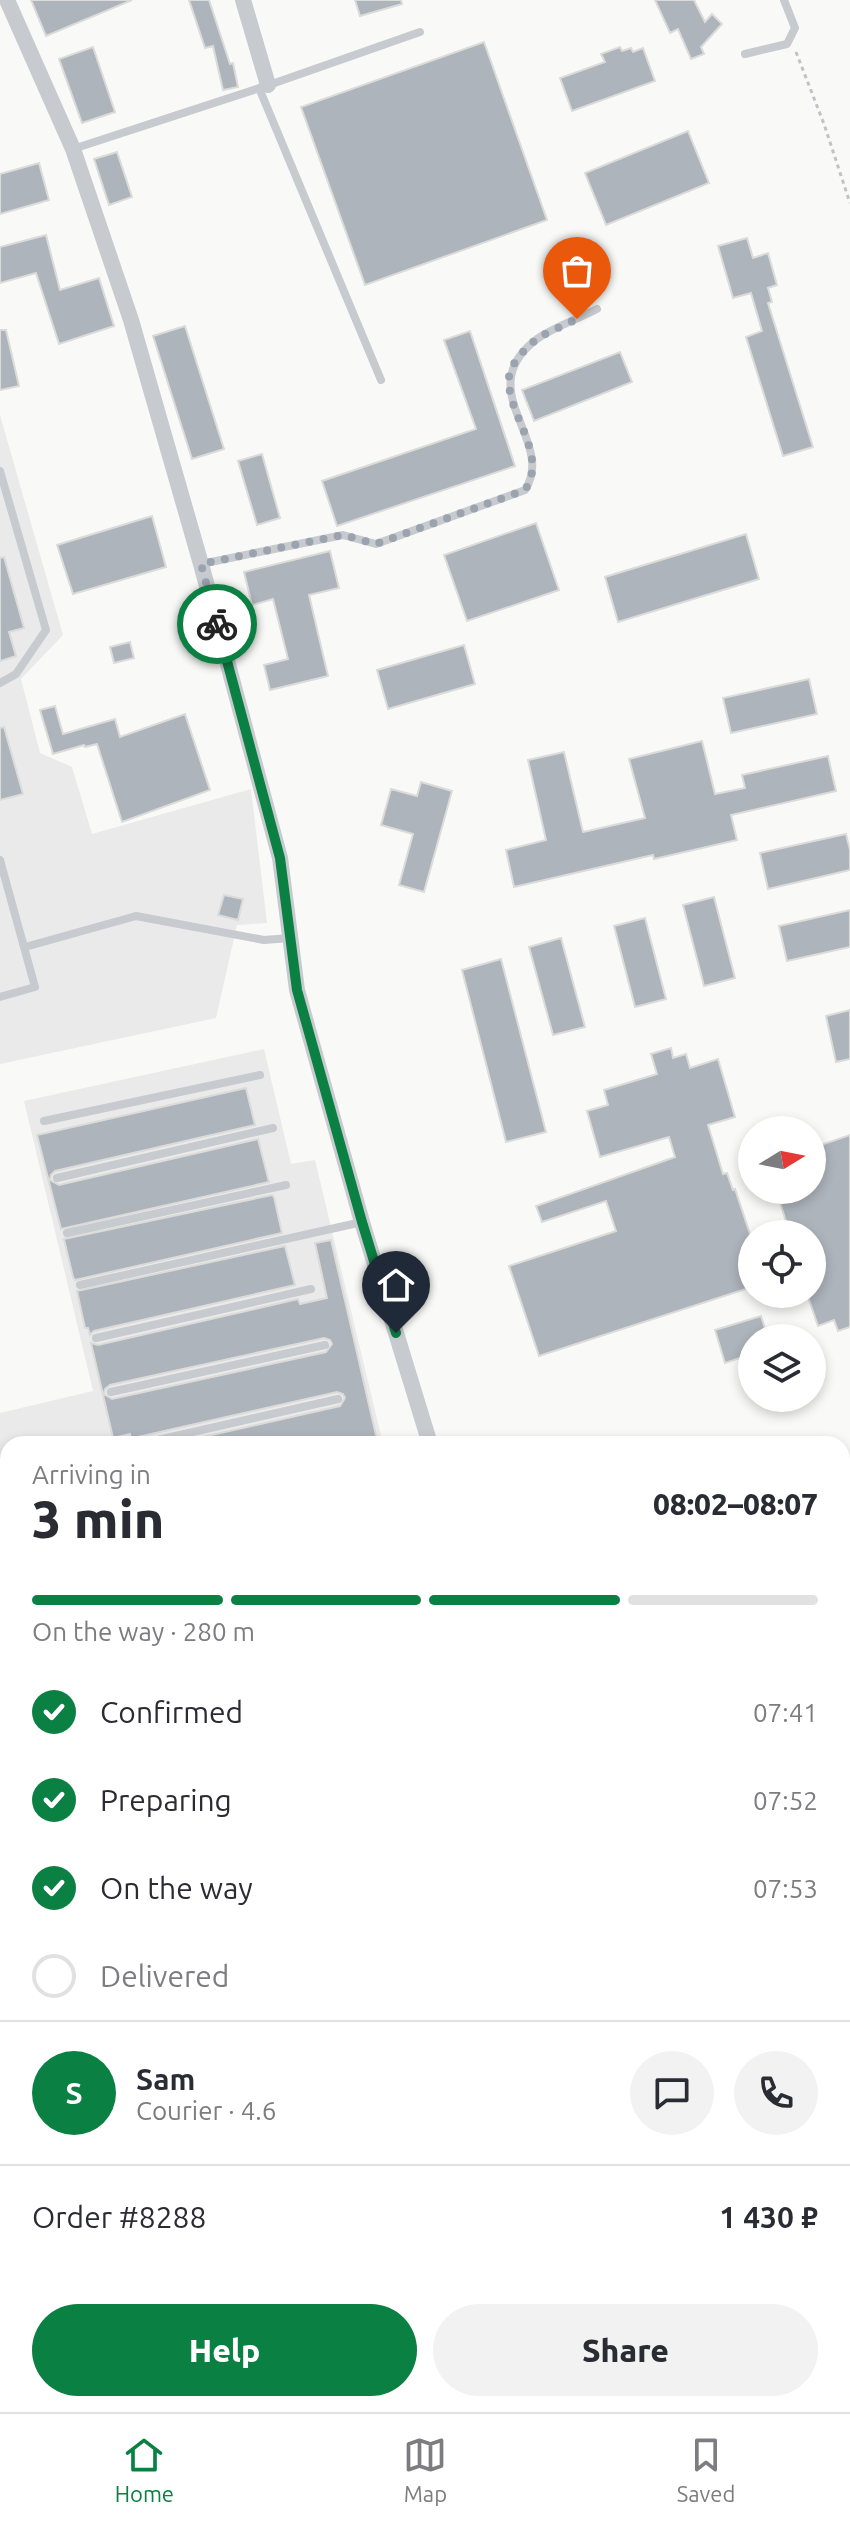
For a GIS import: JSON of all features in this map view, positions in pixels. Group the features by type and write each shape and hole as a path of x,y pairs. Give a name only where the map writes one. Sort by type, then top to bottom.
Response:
{"street":[{"path":"7,0 73,149 131,320 280,858 297,990 362,1222 428,1436"},
{"path":"243,0 263,87"}],"lane":[{"path":"745,54 787,44 795,28 784,0"},
{"path":"73,149 420,32"},
{"path":"263,87 381,380"},
{"path":"201,564 343,535 376,544 525,490 533,478 533,461 512,396 509,376 516,360 537,339 597,309"},
{"path":"0,471 46,630 16,674 0,683"},
{"path":"0,860 35,987 0,997"},
{"path":"25,947 136,916 264,940 291,938"},
{"path":"44,1121 260,1075"},
{"path":"57,1178 273,1128"},
{"path":"67,1233 286,1185"},
{"path":"80,1285 362,1222"},
{"path":"96,1338 311,1289"},
{"path":"111,1392 325,1345"},
{"path":"175,1436 338,1399"}],"path":[{"path":"790,37 824,124 850,203"}],"shaded area":[{"path":"0,415 63,635 21,679 40,753 72,767 92,834 251,789 267,923 237,925 216,1018 0,1064"},
{"path":"264,1049 291,1164 315,1160 381,1436 0,1436 0,1413 93,1391 24,1101"}],"building":[{"path":"31,0 132,0 46,36"},
{"path":"189,0 209,0 230,64 233,63 238,87 223,90 213,46 205,48"},
{"path":"355,0 401,0 402,4 360,16"},
{"path":"655,0 694,0 705,22 712,14 722,24 701,47 704,54 691,59 678,29 670,33"},
{"path":"484,42 547,220 365,285 301,107"},
{"path":"93,47 115,112 82,123 59,59"},
{"path":"620,47 622,51 631,48 633,52 643,48 655,81 572,111 560,78 605,62 601,54"},
{"path":"688,131 709,183 606,225 585,173"},
{"path":"117,152 132,197 109,205 94,159"},
{"path":"39,163 49,200 0,214 0,174"},
{"path":"46,235 60,290 99,278 114,326 59,344 36,273 0,283 0,247"},
{"path":"747,238 753,258 768,253 777,285 768,288 772,302 768,303 813,447 783,456 746,337 762,331 751,293 733,298 718,246"},
{"path":"185,326 224,449 192,459 153,336"},
{"path":"0,330 6,330 19,386 0,390"},
{"path":"470,331 515,466 337,526 322,481 476,429 444,340"},
{"path":"620,352 632,382 534,421 522,390"},
{"path":"262,454 280,518 257,525 238,461"},
{"path":"152,516 166,567 73,594 57,545"},
{"path":"536,523 559,590 467,621 444,555"},
{"path":"746,534 759,579 618,622 605,577"},
{"path":"330,551 339,588 309,595 328,676 270,690 264,665 288,659 273,599 252,605 244,572"},
{"path":"4,557 24,628 9,632 16,656 0,661 0,558"},
{"path":"130,642 134,658 114,663 110,647"},
{"path":"464,645 475,684 388,709 377,670"},
{"path":"809,679 817,714 731,733 723,698"},
{"path":"55,706 63,734 115,719 120,737 185,714 210,790 122,822 97,744 53,754 40,710"},
{"path":"4,727 23,794 0,800 0,728"},
{"path":"702,741 715,794 745,788 742,775 828,756 836,791 731,815 737,840 654,859 653,855 514,887 506,850 546,840 528,760 564,752 583,832 645,818 629,759"},
{"path":"421,782 452,791 424,892 399,885 413,834 381,825 391,789 417,796"},
{"path":"846,834 850,870 768,889 760,853"},
{"path":"224,895 243,899 238,920 218,915"},
{"path":"714,897 735,978 704,986 683,905"},
{"path":"850,910 850,947 787,961 779,926"},
{"path":"645,918 666,999 635,1007 614,926"},
{"path":"561,938 585,1027 553,1035 529,947"},
{"path":"501,959 546,1132 506,1142 462,970"},
{"path":"850,1010 850,1059 836,1062 826,1016"},
{"path":"671,1048 673,1058 686,1054 690,1068 718,1059 735,1117 708,1125 723,1174 727,1173 735,1189 745,1220 738,1220 738,1292 539,1356 509,1266 616,1231 606,1201 542,1222 536,1206 675,1157 669,1137 600,1157 587,1111 608,1105 604,1090 657,1074 651,1054"},
{"path":"246,1088 255,1125 55,1171 50,1180 59,1185 258,1139 269,1182 61,1229 37,1135"},
{"path":"850,1135 850,1327 838,1331 834,1320 817,1324 812,1308 826,1308 826,1220 786,1220 780,1204 826,1204 826,1143"},
{"path":"272,1195 282,1233 75,1280 73,1277 64,1239"},
{"path":"331,1240 376,1436 207,1436 340,1406 345,1398 337,1392 142,1436 113,1436 91,1343 98,1345 298,1299 300,1304 327,1298 315,1243","holes":["324,1338 332,1344 326,1352 112,1399 104,1394 110,1385"]},
{"path":"285,1246 295,1285 94,1331 90,1335 88,1328 85,1328 77,1291"},
{"path":"761,1316 764,1324 738,1324 738,1359 725,1363 715,1330"}],"way so far":[{"path":"217,624 201,564 343,535 376,544 525,490 533,478 533,461 512,396 509,376 516,360 537,339 577,319"}],"route":[{"path":"217,624 280,858 297,990 396,1333"}]}
